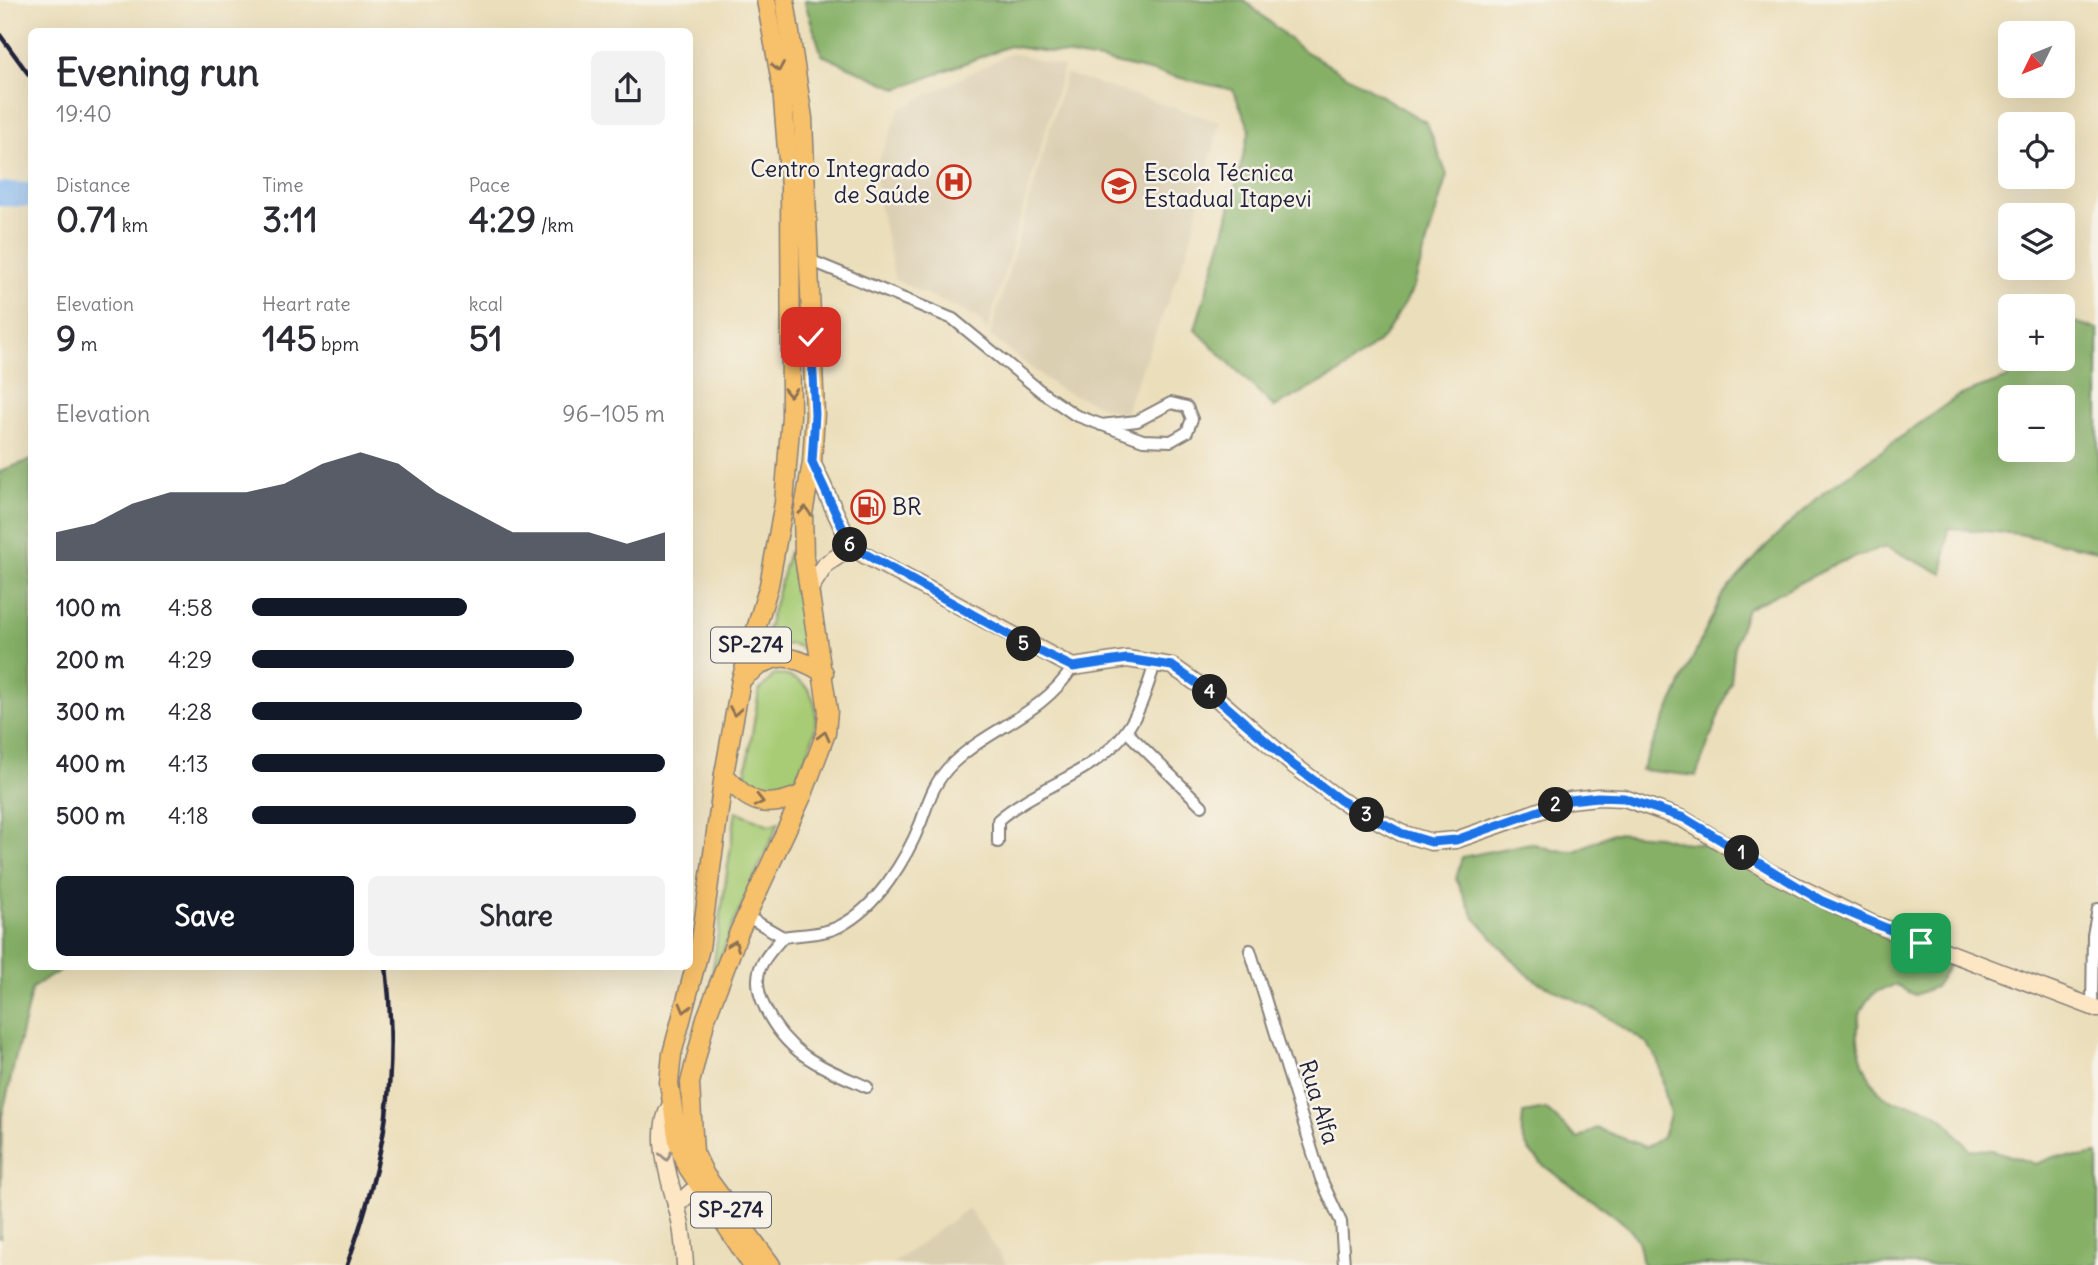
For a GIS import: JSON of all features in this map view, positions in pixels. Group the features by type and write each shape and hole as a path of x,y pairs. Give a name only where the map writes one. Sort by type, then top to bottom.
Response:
{"main road":[{"name":"SP-274","path":"752,1265 685,1163 670,1106 671,1054 700,948 724,774 741,680 778,541 791,416 790,187 782,88 766,0"},
{"name":"SP-274","path":"771,1265 705,1175 694,1152 690,1083 706,1018 739,932 803,794 826,733 828,711 824,673 804,571 803,514 812,462 815,414 803,118 785,0"},
{"path":"741,680 772,658 793,657 824,673"},
{"path":"724,774 750,800 774,804 803,794"}],"street":[{"path":"807,259 953,319 1043,393 1075,415 1101,425 1143,440 1171,441 1187,432 1192,419 1188,407 1171,403 1138,421 1101,425"},
{"path":"812,462 833,512 852,547 1027,645 1073,667 1127,659 1172,666 1191,677 1292,764 1340,800 1401,833 1431,842 1456,840 1570,800 1624,798 1684,818 1769,872 1871,923 2095,1008 2093,935 2098,909"},
{"path":"809,590 826,564 852,547"},
{"path":"998,842 998,820 1011,808 1082,769 1126,731 1156,662"},
{"path":"867,1087 816,1065 788,1045 773,1024 757,983 764,959 783,937 839,926 859,912 891,876 907,852 938,778 955,761 1043,702 1073,667"},
{"path":"1126,731 1202,806"},
{"path":"748,917 783,937"},
{"name":"Rua Alfa","path":"1250,950 1321,1179 1342,1222 1344,1265"},
{"path":"670,1106 666,1115 664,1143 685,1265"},
{"path":"676,1206 691,1192 702,1189"}],"shaded area":[{"name":"Centro Integrado de Saúde","path":"1011,53 1064,67 987,332 978,318 895,280 878,197 876,167 900,109"},
{"name":"Escola Técnica Estadual Itapevi","path":"1066,74 1220,122 1188,249 1124,415 1059,389 990,336"},
{"path":"968,1208 1007,1265 891,1265"}],"green space":[{"path":"804,0 1244,0 1300,48 1427,123 1447,175 1413,289 1384,337 1338,374 1274,407 1195,329 1225,229 1250,129 1233,90 1101,60 1009,46 898,89 822,55"},
{"path":"2075,322 2098,329 2098,551 2019,534 1948,528 1943,574 1886,547 1841,562 1747,609 1735,643 1731,682 1696,776 1641,770 1722,595 1767,545 1822,494 1958,396 2008,378 2011,371 2075,371"},
{"path":"28,461 28,970 61,970 32,988 2,1116 0,1239 0,471"},
{"path":"789,551 809,654 792,645 761,653"},
{"path":"775,674 792,677 803,684 811,694 816,719 810,747 796,780 784,792 770,795 752,791 745,777 759,691"},
{"path":"736,811 769,825 779,822 732,927 711,982"},
{"path":"1613,833 1658,836 1703,844 1952,961 1935,987 1915,995 1895,985 1877,992 1866,1003 1860,1014 1858,1027 1858,1041 1865,1069 1885,1097 1937,1114 1969,1149 1992,1150 2036,1164 2056,1156 2098,1154 2098,1265 1643,1265 1637,1239 1626,1225 1556,1175 1528,1149 1522,1135 1523,1113 1546,1109 1578,1139 1596,1128 1646,1147 1663,1137 1670,1115 1658,1061 1648,1044 1596,1010 1538,982 1522,970 1474,917 1456,879 1462,857 1531,843 1553,850 1575,851"}],"waterway":[{"path":"0,194 28,195"}],"railway":[{"path":"0,35 28,74"},
{"path":"347,1265 371,1189 386,1118 391,1045 386,970"}],"place":[{"name":"Centro Integrado de Saúde","path":"954,182"},
{"name":"Escola Técnica Estadual Itapevi","path":"1119,186"},
{"name":"BR","path":"868,507"}],"route":[{"path":"811,337 815,414 812,462 851,546 1027,645 1073,667 1127,659 1172,666 1191,677 1292,764 1340,800 1401,833 1431,842 1456,840 1570,800 1624,798 1684,818 1769,872 1822,901 1921,943"}]}
